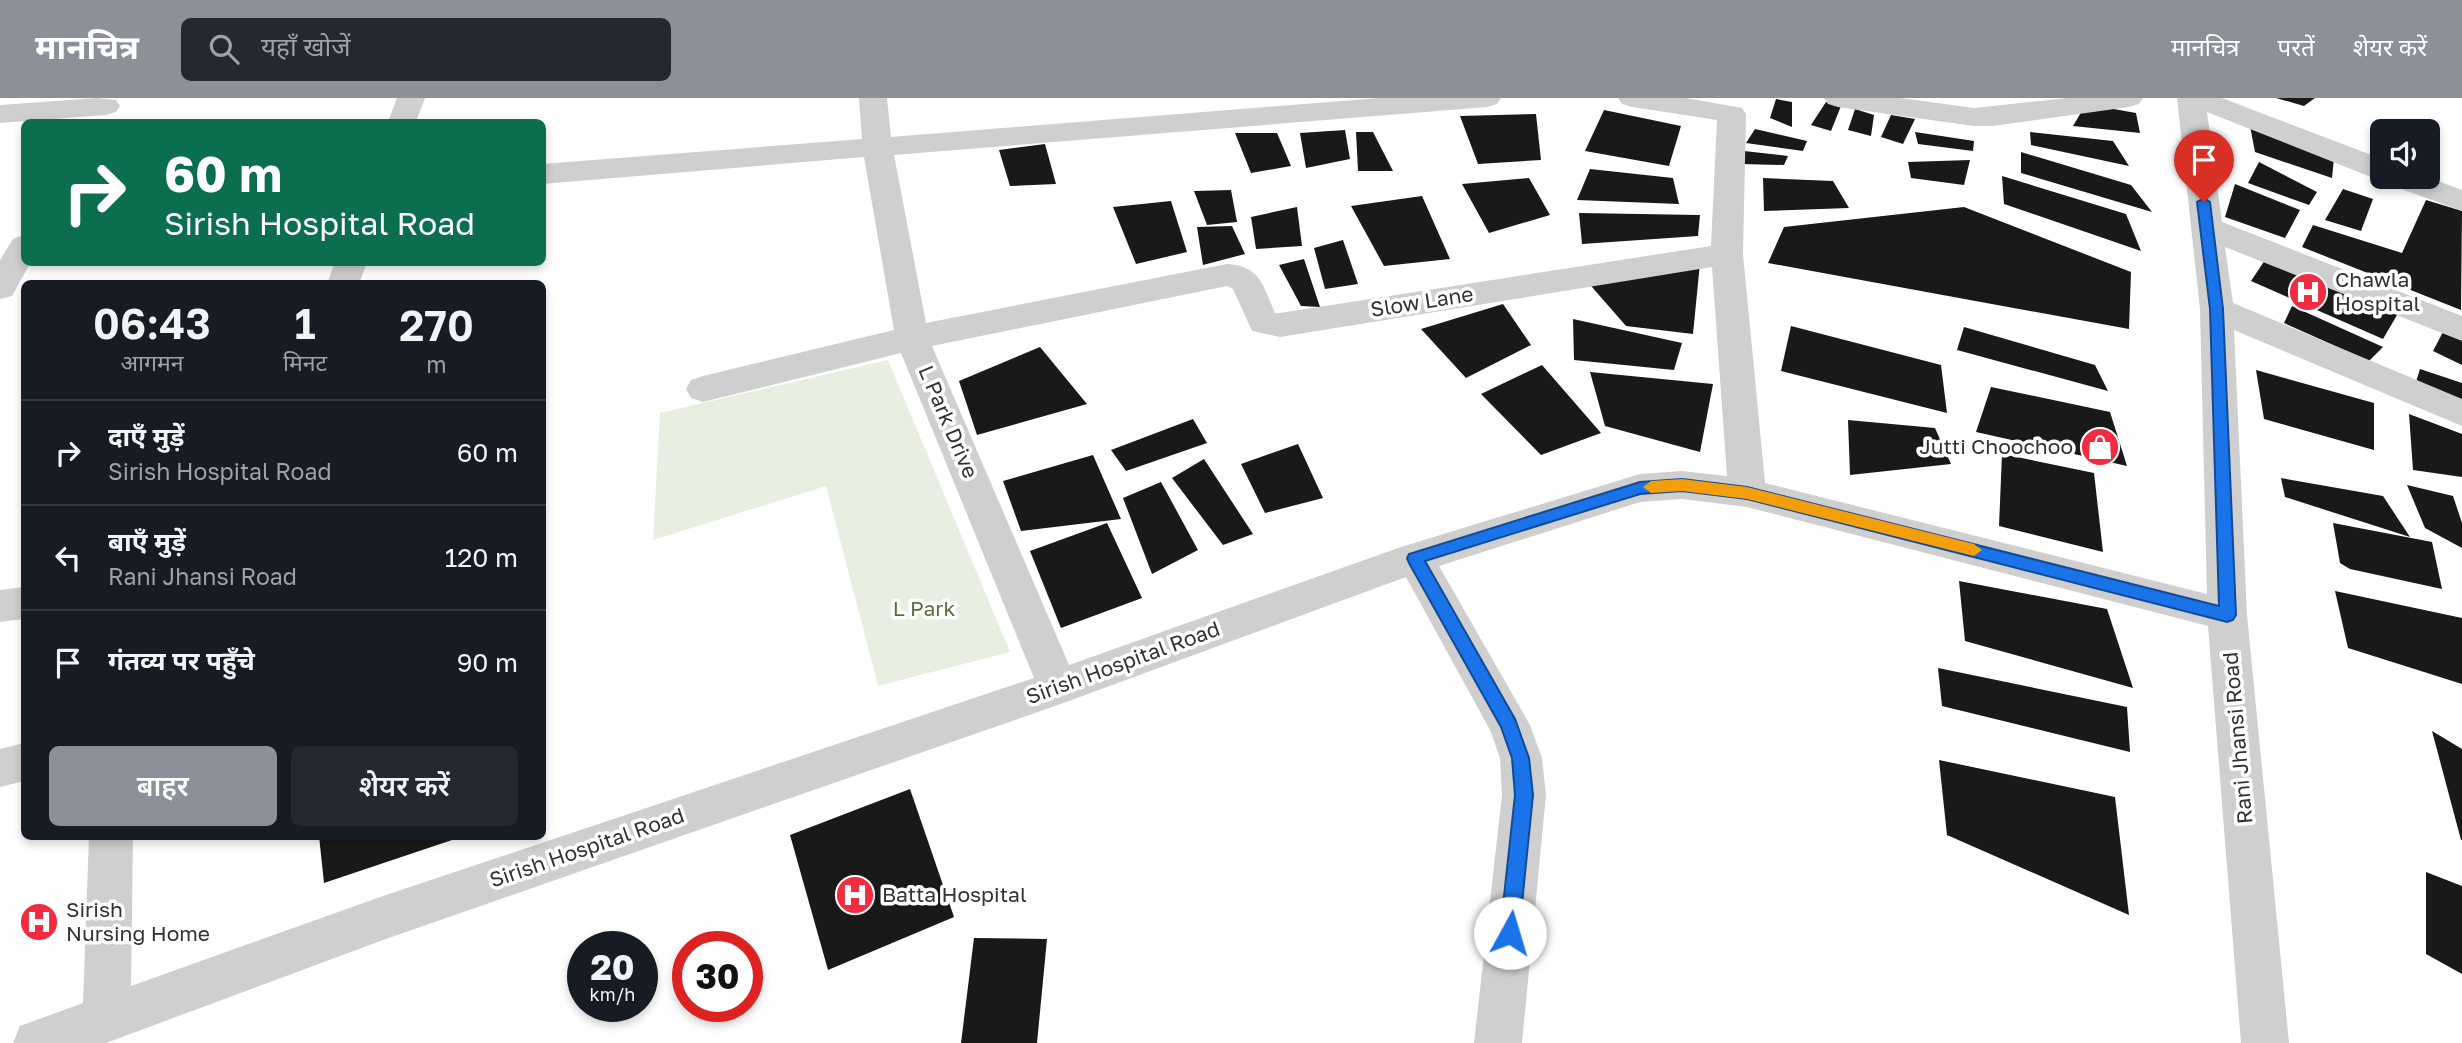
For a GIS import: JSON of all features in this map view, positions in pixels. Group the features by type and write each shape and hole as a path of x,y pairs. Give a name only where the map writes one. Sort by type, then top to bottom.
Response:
{"street":[{"path":"403,119 411,98"},
{"name":"L Park Drive","path":"873,98 877,145 912,338 1058,687"},
{"path":"546,174 1487,98"},
{"path":"1632,98 1732,106 1727,254 1747,493"},
{"path":"1838,98 1974,117 2010,115 2129,98"},
{"path":"2194,98 2370,165"},
{"name":"Rani Jhansi Road","path":"2194,98 2217,309 2227,615 2265,1043"},
{"path":"0,114 105,109"},
{"path":"2430,189 2462,201"},
{"path":"2207,228 2462,329"},
{"path":"1,284 21,251"},
{"name":"Slow Lane","path":"912,338 1227,275 1238,274 1246,279 1257,314 1264,323 1280,325 1727,254"},
{"path":"2217,309 2462,413"},
{"path":"703,389 912,338"},
{"name":"Sirish Hospital Road","path":"37,1043 383,918 1058,687 1415,558 1640,488 1682,485 1747,493 2227,615"},
{"path":"1415,558 1509,725 1521,758 1524,795 1498,1043"},
{"path":"0,606 21,603"},
{"path":"0,768 21,763"},
{"path":"106,1019 111,840"}],"green space":[{"name":"L Park","path":"888,360 1010,652 878,686 826,486 653,540 660,413"}],"building":[{"path":"2276,98 2315,98 2304,106"},
{"path":"1776,99 1792,102 1792,127 1770,118"},
{"path":"1826,102 1841,106 1831,131 1811,125"},
{"path":"2086,104 2136,113 2140,133 2073,126"},
{"path":"1855,109 1874,115 1871,136 1848,130"},
{"path":"1604,110 1681,126 1669,166 1585,151"},
{"path":"1536,114 1541,160 1478,164 1460,116"},
{"path":"1891,115 1915,119 1903,144 1881,137"},
{"path":"2250,126 2334,158 2332,178 2255,152"},
{"path":"1755,129 1807,141 1803,151 1746,143"},
{"path":"1345,130 1350,159 1306,168 1300,133"},
{"path":"1356,132 1373,132 1393,171 1358,171"},
{"path":"1915,132 1974,141 1973,151 1918,144"},
{"path":"2030,132 2113,141 2129,166 2031,145"},
{"path":"1235,133 1277,133 1291,166 1251,173"},
{"path":"1045,144 1056,184 1010,186 999,150"},
{"path":"1735,150 1788,156 1784,165 1740,164"},
{"path":"2021,152 2131,185 2152,212 2021,173"},
{"path":"1970,160 1964,185 1911,178 1908,162"},
{"path":"2259,162 2317,192 2309,205 2248,183"},
{"path":"1590,169 1673,178 1679,204 1577,200"},
{"path":"2002,176 2126,214 2141,251 2004,204"},
{"path":"1529,178 1550,215 1489,233 1462,184"},
{"path":"1763,178 1833,181 1849,208 1764,211"},
{"path":"2235,184 2300,210 2285,238 2225,217"},
{"path":"2343,189 2373,199 2361,231 2325,220"},
{"path":"1231,190 1237,222 1207,225 1194,191"},
{"path":"1422,196 1450,259 1384,266 1351,206"},
{"path":"2426,200 2462,211 2461,310 2302,247 2313,225 2402,253"},
{"path":"1171,201 1187,252 1136,264 1113,207"},
{"path":"1297,207 1302,246 1256,249 1251,217"},
{"path":"1964,207 2131,272 2129,329 1768,263 1784,227"},
{"path":"1579,213 1700,215 1698,236 1582,244"},
{"path":"1232,226 1245,254 1203,265 1197,227"},
{"path":"1343,240 1358,284 1325,289 1314,248"},
{"path":"2269,254 2400,310 2383,339 2251,281"},
{"path":"1304,259 1320,307 1301,306 1279,265"},
{"path":"1700,263 1693,334 1626,326 1585,279"},
{"path":"1503,304 1531,345 1466,378 1421,329"},
{"path":"2292,306 2383,347 2369,361 2284,323"},
{"path":"1573,319 1682,343 1674,370 1574,360"},
{"path":"1791,326 1941,365 1947,413 1781,371"},
{"path":"1964,327 2095,365 2108,391 1957,350"},
{"path":"2443,332 2462,338 2462,365 2433,351"},
{"path":"1040,347 1087,404 977,435 959,381"},
{"path":"1542,365 1601,433 1541,455 1481,394"},
{"path":"2420,369 2462,383 2462,405 2415,385"},
{"path":"2256,370 2374,403 2374,450 2264,419"},
{"path":"1590,372 1713,384 1700,452 1605,426"},
{"path":"1991,387 2110,412 2127,466 1976,432"},
{"path":"2409,414 2462,434 2462,477 2413,470"},
{"path":"1193,419 1207,443 1126,471 1111,450"},
{"path":"1848,420 1935,428 1951,464 1850,475"},
{"path":"1298,444 1323,498 1265,513 1241,464"},
{"path":"2002,454 2094,473 2103,552 1999,526"},
{"path":"1093,455 1121,519 1021,531 1003,481"},
{"path":"1204,459 1253,534 1223,545 1172,478"},
{"path":"2281,478 2383,496 2410,537 2285,497"},
{"path":"1161,482 1198,550 1152,574 1123,498"},
{"path":"2407,485 2453,496 2462,523 2462,548 2425,528"},
{"path":"1107,523 1142,598 1061,628 1030,551"},
{"path":"2333,523 2432,542 2442,589 2350,569 2340,563"},
{"path":"1959,581 2107,609 2133,688 1965,641"},
{"path":"2335,591 2462,618 2462,684 2348,648"},
{"path":"1938,668 2127,707 2130,752 1942,706"},
{"path":"2432,731 2462,749 2462,840 2461,840"},
{"path":"1939,760 2115,797 2129,915 1947,835"},
{"path":"910,789 954,917 828,970 790,835"},
{"path":"319,840 452,840 324,883"},
{"path":"2426,872 2462,886 2462,974 2426,954"},
{"path":"974,938 1047,939 1037,1043 961,1043"}],"slow traffic":[{"path":"1651,487 1682,485 1747,493 1974,550"}],"place":[{"name":"Chawla Hospital","path":"2308,292"},
{"name":"Jutti Choochoo","path":"2100,447"},
{"name":"Batta Hospital","path":"855,895"},
{"name":"Sirish Nursing Home","path":"39,922"}],"route":[{"path":"1510,933 1524,795 1521,758 1509,725 1415,558 1640,488 1682,485 1747,493 2227,615 2217,309 2204,202"}]}
